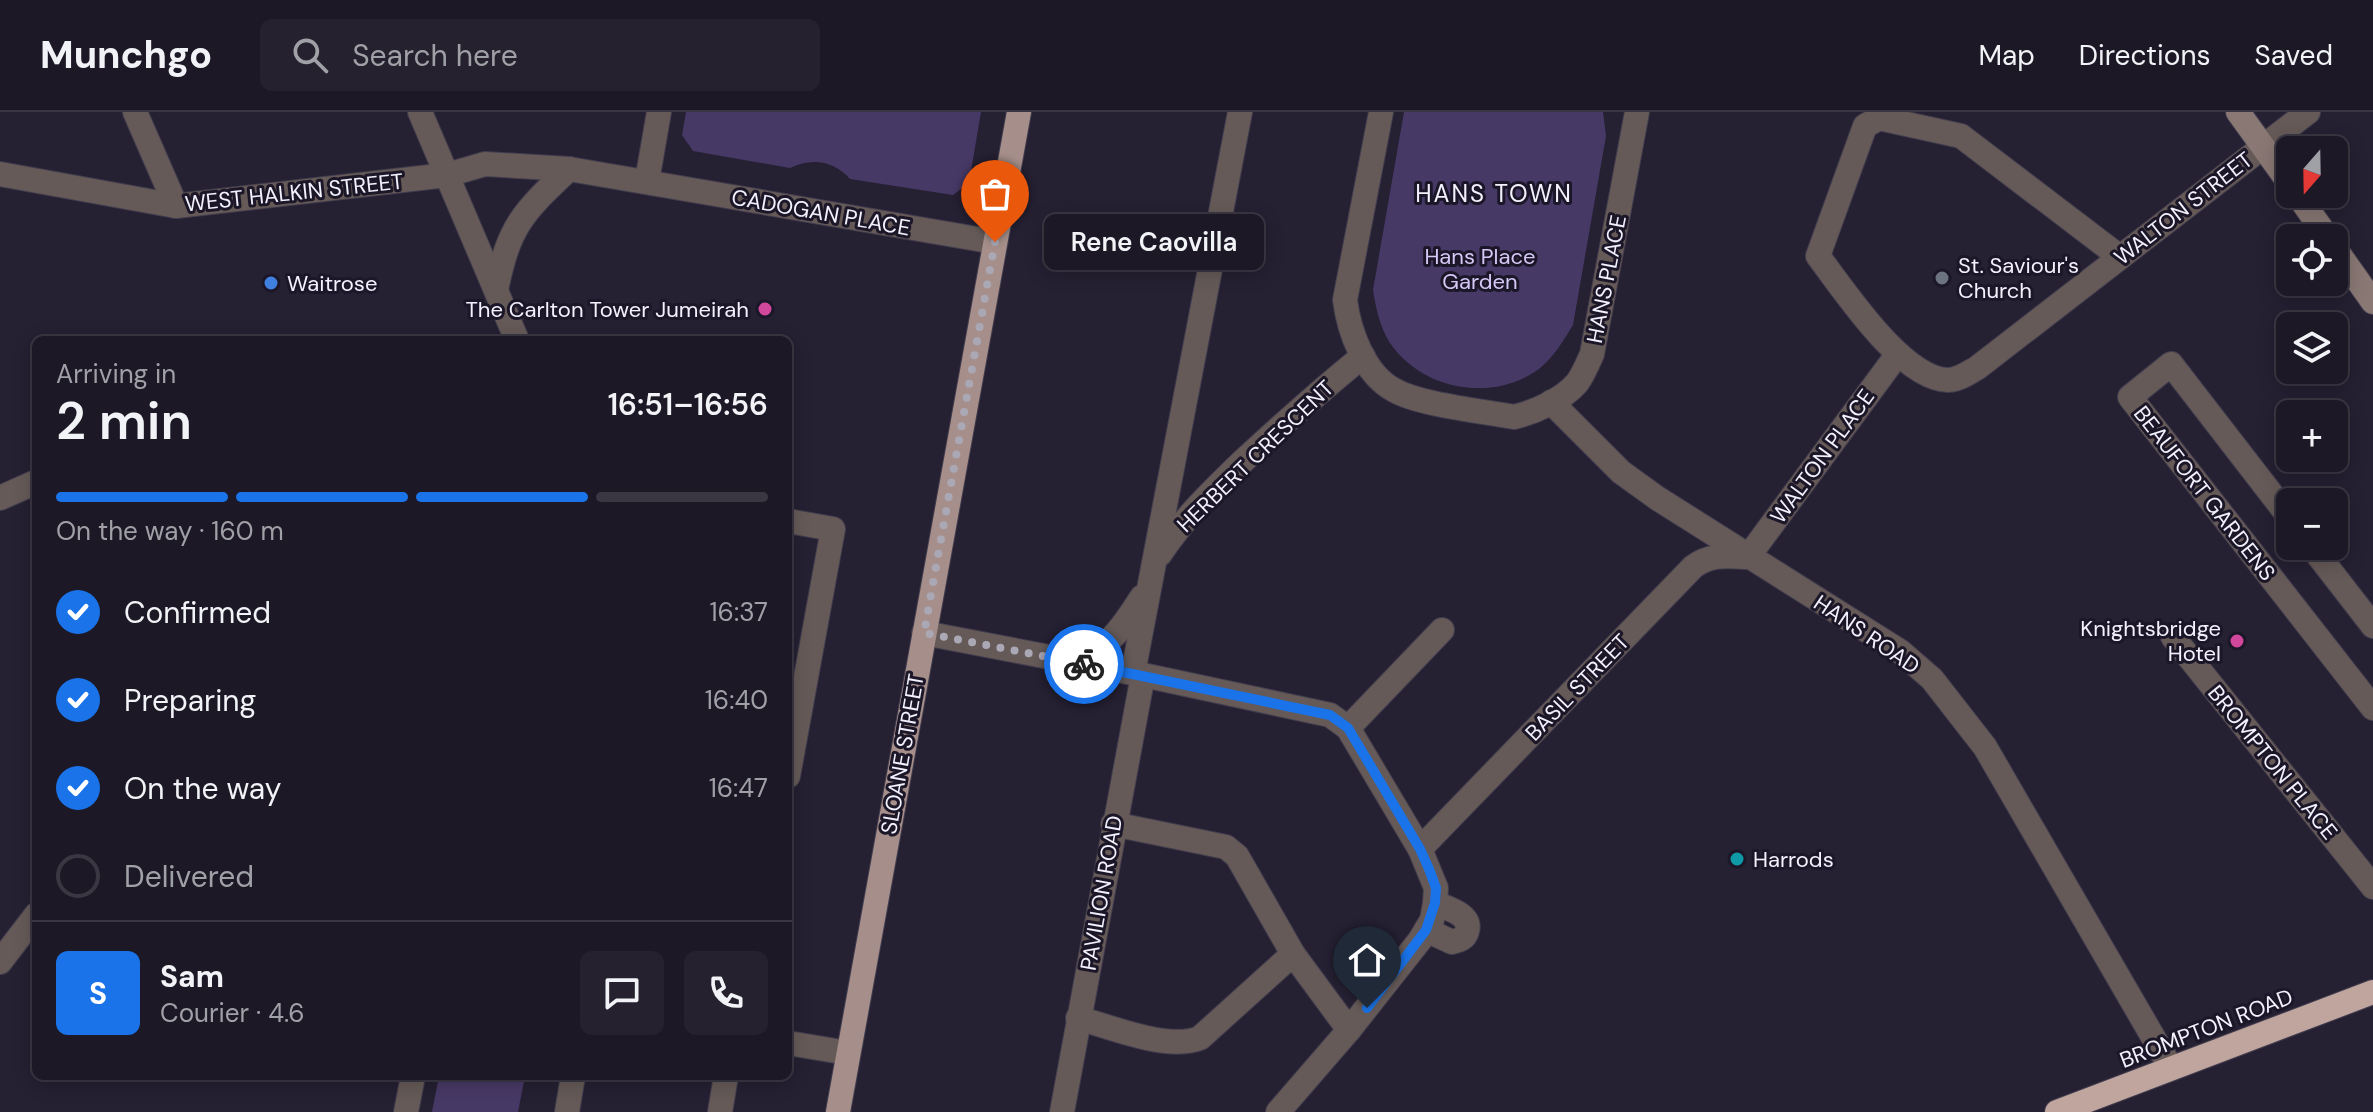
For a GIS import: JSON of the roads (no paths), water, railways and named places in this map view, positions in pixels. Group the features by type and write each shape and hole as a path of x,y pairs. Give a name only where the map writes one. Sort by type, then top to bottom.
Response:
{"highway":[{"name":"BROMPTON ROAD","path":"2057,1112 2373,992"}],"main road":[{"name":"SLOANE STREET","path":"838,1112 1019,112"},
{"path":"2238,112 2276,166"},
{"path":"2348,267 2373,302"}],"street":[{"path":"135,112 176,206"},
{"path":"420,112 515,336"},
{"path":"647,181 659,112"},
{"name":"HERBERT CRESCENT","path":"1138,674 1152,574 1240,112"},
{"name":"HANS PLACE","path":"1381,112 1345,300 1348,322 1363,356 1390,388 1407,396 1514,417 1551,402 1577,383 1592,354 1637,112"},
{"name":"WALTON STREET","path":"1897,355 1922,371 1946,380 1961,377 1977,368 2308,112"},
{"path":"1897,355 1818,256 1865,126 1879,118 1961,136 2120,257"},
{"name":"WEST HALKIN STREET","path":"0,174 176,206 447,175 485,164 576,170"},
{"path":"496,290 503,258 522,216 576,170"},
{"name":"CADOGAN PLACE","path":"576,170 995,242"},
{"name":"WALTON PLACE","path":"1748,557 1897,355"},
{"name":"HERBERT CRESCENT","path":"1064,660 1102,648 1125,622 1177,528 1297,410 1363,356"},
{"name":"BEAUFORT GARDENS","path":"2276,500 2171,364 2130,397 2373,708"},
{"name":"HANS ROAD","path":"1551,402 1621,472 1748,557 1901,652 1932,679 1985,747 2171,1068"},
{"path":"0,498 32,484"},
{"path":"792,522 833,529 792,754"},
{"name":"BASIL STREET","path":"1420,849 1693,567 1707,558 1720,555 1748,557"},
{"path":"2322,560 2373,626"},
{"path":"1348,728 1442,630"},
{"path":"924,633 1330,715 1348,728 1420,849 1435,895 1426,930 1349,1030 1278,1112"},
{"name":"BROMPTON PLACE","path":"2173,637 2373,887"},
{"name":"PAVILION ROAD","path":"1062,1112 1138,674"},
{"path":"1113,824 1226,847 1237,856 1293,954 1349,1030"},
{"path":"1426,930 1452,942 1464,937 1467,931 1468,924 1463,916 1435,895"},
{"path":"0,962 32,920"},
{"path":"1078,1018 1170,1042 1188,1043 1200,1038 1293,954"},
{"path":"792,1044 848,1053"},
{"path":"406,1112 412,1080"},
{"path":"567,1112 572,1080"},
{"path":"720,1112 725,1080"}],"place":[{"name":"Rene Caovilla","path":"995,242"},
{"name":"St. Saviour's Church","path":"1942,278"},
{"name":"Waitrose","path":"271,283"},
{"name":"The Carlton Tower Jumeirah","path":"765,309"},
{"name":"Knightsbridge Hotel","path":"2237,641"},
{"name":"Harrods","path":"1737,859"}],"district":[{"name":"HANS TOWN","path":"1494,194"}],"park label":[{"name":"Hans Place Garden","path":"1480,268"}]}
